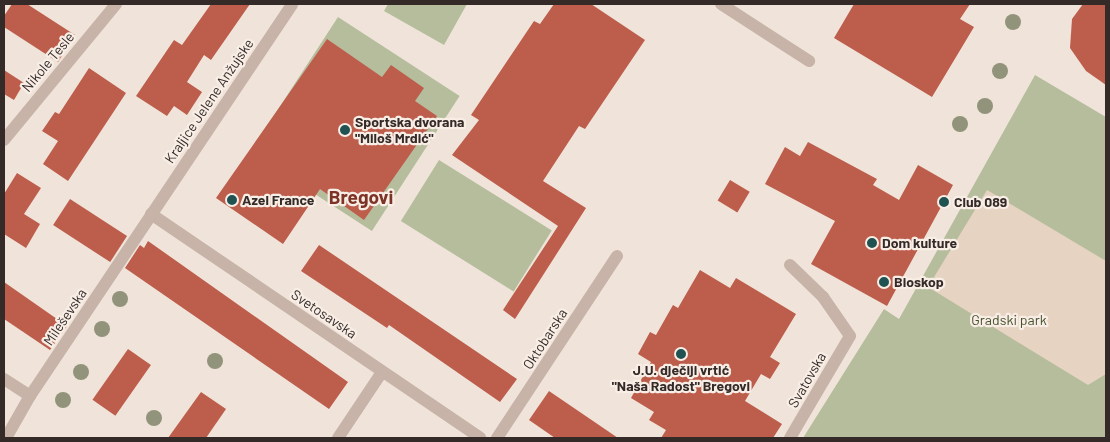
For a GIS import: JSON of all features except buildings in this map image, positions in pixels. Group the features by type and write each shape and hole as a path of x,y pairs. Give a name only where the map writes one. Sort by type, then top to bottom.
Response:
{"street":[{"name":"Nikole Tesle","path":"4,140 116,4"},
{"name":"Kraljice Jelene Anžujske","path":"152,214 292,4"},
{"path":"721,4 809,61"},
{"name":"Svetosavska","path":"152,214 480,438"},
{"name":"Mileševska","path":"6,438 30,396 152,214"},
{"name":"Oktobarska","path":"497,438 616,256"},
{"name":"Svatovska","path":"790,266 823,297 850,336 790,438"},
{"path":"338,438 382,372"},
{"path":"4,380 30,396"}],"green space":[{"path":"388,4 467,4 444,45 384,11"},
{"name":"Sportska dvorana \"Miloš Mrdić\"","path":"338,17 460,96 372,231 250,152"},
{"name":"Gradski park","path":"1035,75 1106,117 1106,438 803,438 884,309 899,319"},
{"path":"439,160 552,230 514,292 401,221"}],"shaded area":[{"path":"987,190 1106,261 1106,374 1088,385 928,287"}],"place":[{"name":"Sportska dvorana \"Miloš Mrdić\"","path":"345,130"},
{"name":"Azel France","path":"232,200"},
{"name":"Club 089","path":"944,202"},
{"name":"Dom kulture","path":"872,243"},
{"name":"Bioskop","path":"884,282"},
{"name":"J.U. dječiji vrtić \"Naša Radost\" Bregovi","path":"681,354"}],"district":[{"name":"Bregovi","path":"361,197"}]}
